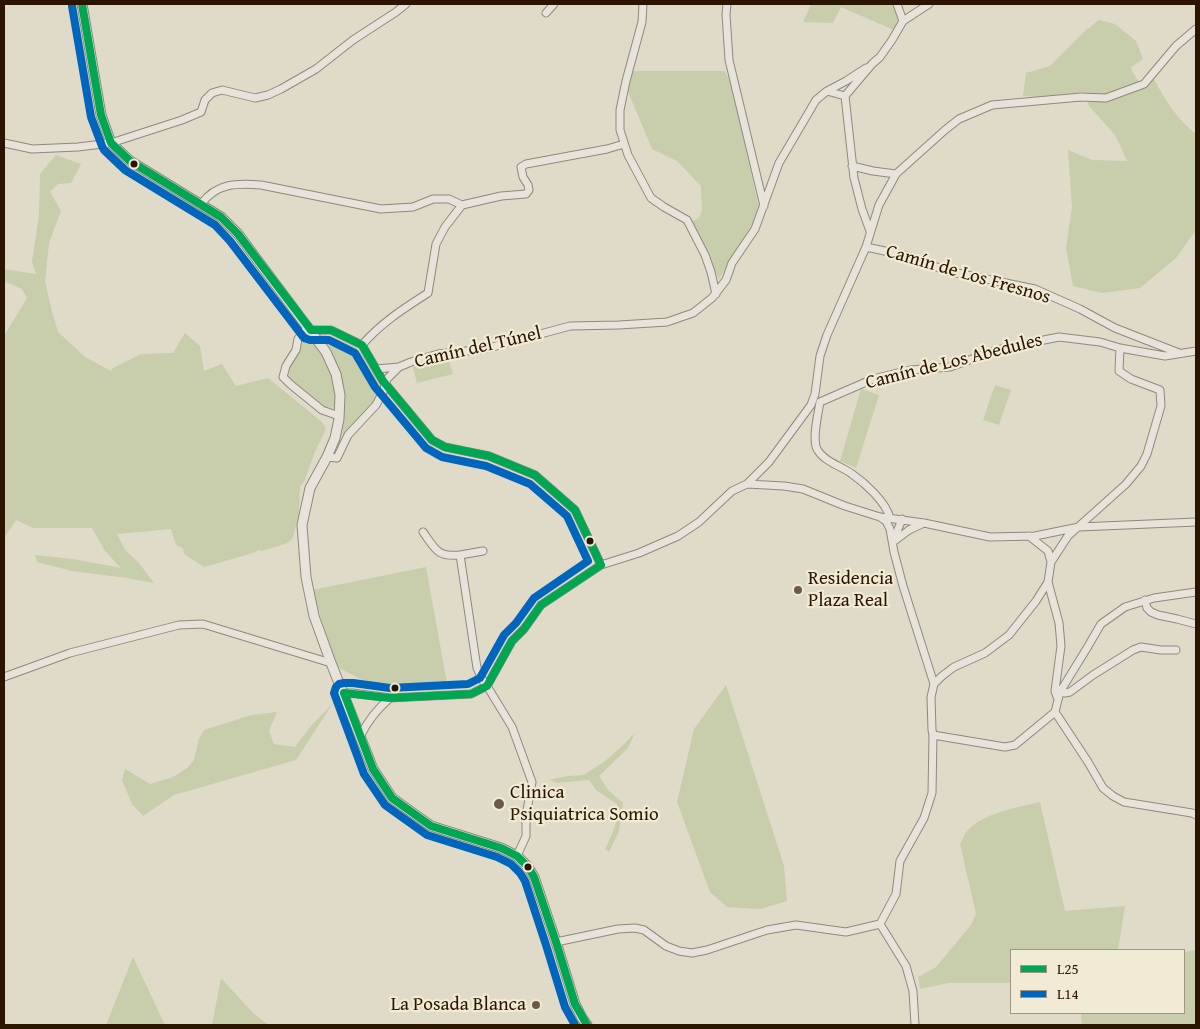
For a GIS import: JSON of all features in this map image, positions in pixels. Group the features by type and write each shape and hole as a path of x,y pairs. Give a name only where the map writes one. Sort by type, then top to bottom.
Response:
{"street":[{"path":"82,4 101,115 111,143 130,161 221,217 238,234 326,352 336,374 340,395 335,438 310,488 302,524 306,577 314,616 330,663 373,769 392,798 431,826 501,848 518,856 528,867 534,877 575,1004 587,1025"},
{"path":"4,143 32,149 111,143 201,112 205,100 212,92 222,90 255,98 268,95 316,69 353,40 406,4"},
{"path":"546,13 554,4"},
{"path":"643,4 642,22 620,110 620,130 628,156 651,198 687,220 705,255 716,294"},
{"path":"728,4 726,14 729,60 764,206"},
{"path":"897,4 903,21"},
{"path":"870,231 854,178 845,96 880,57 903,21 929,4"},
{"path":"344,694 352,693 390,698 471,694 486,686 512,641 524,629 541,605 602,565 639,553 678,536 699,522 732,491 747,484 769,462 811,405 815,394 820,356 827,335 866,247 879,205 896,174 945,130 959,120 992,105 1081,97 1106,98 1144,84 1176,46 1196,29"},
{"name":"Camín del Túnel","path":"376,369 399,367 438,354 485,350 570,326 667,322 693,313 716,294 726,280 732,263 755,229 779,163 816,100 827,91 872,64"},
{"path":"827,91 845,96"},
{"path":"201,204 206,198 225,186 242,184 261,185 381,209 413,207 433,199 449,199 462,205 501,196 526,194 529,190 523,177 522,167 526,164 624,144"},
{"path":"852,166 896,174"},
{"path":"362,345 393,315 428,293 436,244 445,227 462,205"},
{"name":"Camín de Los Fresnos","path":"866,247 908,256 947,271 1035,289 1115,328 1179,354"},
{"path":"309,328 331,330 362,345 385,384 432,440 445,447 489,456 535,475 575,510 602,565"},
{"path":"309,328 298,339 296,350 290,358 283,377 322,410 339,416"},
{"name":"Camín de Los Abedules","path":"890,518 886,507 870,490 852,474 822,456 816,447 816,424 820,402 873,379 910,370 950,367 997,350 1059,337 1100,342 1120,348"},
{"path":"1051,562 1068,536 1126,484 1141,466 1147,454 1161,406 1160,390 1131,379 1119,371 1120,348 1165,356 1196,351"},
{"path":"327,456 337,458 348,435 376,405 387,379 399,367"},
{"path":"747,484 803,489 845,506 880,517 902,519 990,537 1029,536 1079,527 1196,522"},
{"path":"556,942 618,929 635,928 644,930 666,946 678,951 692,952 707,950 767,930 796,925 846,932 880,924 896,894 900,862 924,818 932,793 934,735 932,730 931,697 934,684 902,586 890,529 886,521 880,517"},
{"path":"893,542 902,519"},
{"path":"893,542 909,530 924,523"},
{"path":"423,532 440,553 448,556 483,551"},
{"path":"1029,536 1048,551 1051,562 1048,582 1059,623 1061,646 1055,691 1058,700"},
{"path":"460,555 477,668 512,727 532,782 526,816 526,836 518,856"},
{"path":"934,684 954,667 985,653 1009,635 1036,601 1048,582"},
{"path":"934,735 1005,747 1015,745 1054,712 1060,692 1101,624 1125,606 1163,596 1196,592"},
{"path":"1145,600 1147,608 1158,616 1196,624"},
{"path":"4,677 70,653 179,624 203,624 330,663"},
{"path":"1060,692 1070,692 1092,675 1141,647 1176,650"},
{"path":"360,737 365,726 380,706 390,698"},
{"path":"1054,712 1083,754 1103,788 1113,796 1124,802 1192,813 1196,816"},
{"path":"880,924 906,966 913,991 915,1025"}],"green space":[{"path":"811,4 893,4 898,19 894,30 841,7 833,23 803,22"},
{"path":"1099,20 1115,24 1136,41 1143,59 1131,67 1139,82 1153,77 1172,108 1196,134 1196,230 1176,258 1140,288 1102,293 1073,286 1066,248 1072,207 1068,150 1092,160 1127,161 1115,135 1089,106 1083,92 1040,97 1023,96 1026,73 1050,66 1085,31"},
{"path":"631,71 725,71 731,84 759,208 753,223 719,279 690,222 699,218 702,210 701,186 677,161 652,149 627,89"},
{"path":"56,155 81,164 71,183 58,184 50,192 61,211 49,243 45,282 58,332 85,357 111,371 113,368 141,354 173,353 185,333 200,346 204,371 222,364 236,386 268,378 322,422 326,429 304,482 300,487 299,512 293,538 287,543 204,567 184,554 183,548 176,545 171,529 117,534 125,550 139,563 154,583 72,571 37,562 35,555 73,559 121,568 105,551 92,528 33,528 16,520 4,538 4,336 27,298 22,289 4,281 4,269 36,274 32,262 39,215 40,174"},
{"path":"323,334 356,348 371,366 381,388 378,396 342,437 345,408 322,407 288,376 291,363 306,335"},
{"path":"448,357 453,374 417,383 413,367"},
{"path":"995,385 1011,390 999,425 983,420"},
{"path":"861,389 879,395 856,468 840,461"},
{"path":"426,567 448,689 432,691 374,686 337,667 312,590"},
{"path":"726,685 784,866 787,901 760,909 727,907 710,892 677,802 694,729"},
{"path":"333,703 296,760 174,795 143,816 132,804 122,780 125,769 150,784 173,777 187,768 194,760 199,739 204,730 252,715 277,712 269,731 274,744 295,747 310,727"},
{"path":"635,733 628,748 599,776 609,791 623,803 619,831 609,852 605,849 616,821 617,804 596,790 589,780 557,783 549,780 584,775 605,761"},
{"path":"1040,802 1065,911 1125,906 1118,949 1010,949 1010,983 948,983 920,989 918,977 936,967 971,925 976,914 960,844 968,830 975,824 992,815"},
{"path":"1196,950 1196,1025 1082,1025 1081,1014 1185,1014 1185,952"},
{"path":"133,957 165,1025 106,1025"},
{"path":"221,978 254,1014 269,1025 212,1025"}],"transit line":[{"name":"L25","path":"82,4 101,115 111,143 130,161 221,217 238,234 311,330"},
{"name":"L14","path":"72,6 91,117 104,150 125,170 215,225 230,241 304,338 310,340 329,340 355,353 375,387 426,448 442,457 486,466 530,484 567,516 588,561 534,598 516,623 504,635 480,678 468,684 390,688 344,683 339,684 334,693 364,774 385,805 427,835 497,857 511,864 520,873 525,881 565,1007 575,1025"},
{"name":"L25","path":"311,330 331,330 362,345 383,381 432,440 445,447 489,456 535,475 575,510 601,565"},
{"name":"L25","path":"344,693 390,698 471,694 487,686 512,641 524,629 541,605 601,565"},
{"name":"L25","path":"344,693 373,769 392,798 431,826 501,848 517,856 528,867 534,877 575,1004 587,1025"}],"place":[{"name":"Residencia Plaza Real","path":"798,590"},
{"name":"Clinica Psiquiatrica Somio","path":"499,804"},
{"name":"La Posada Blanca","path":"536,1005"}]}
